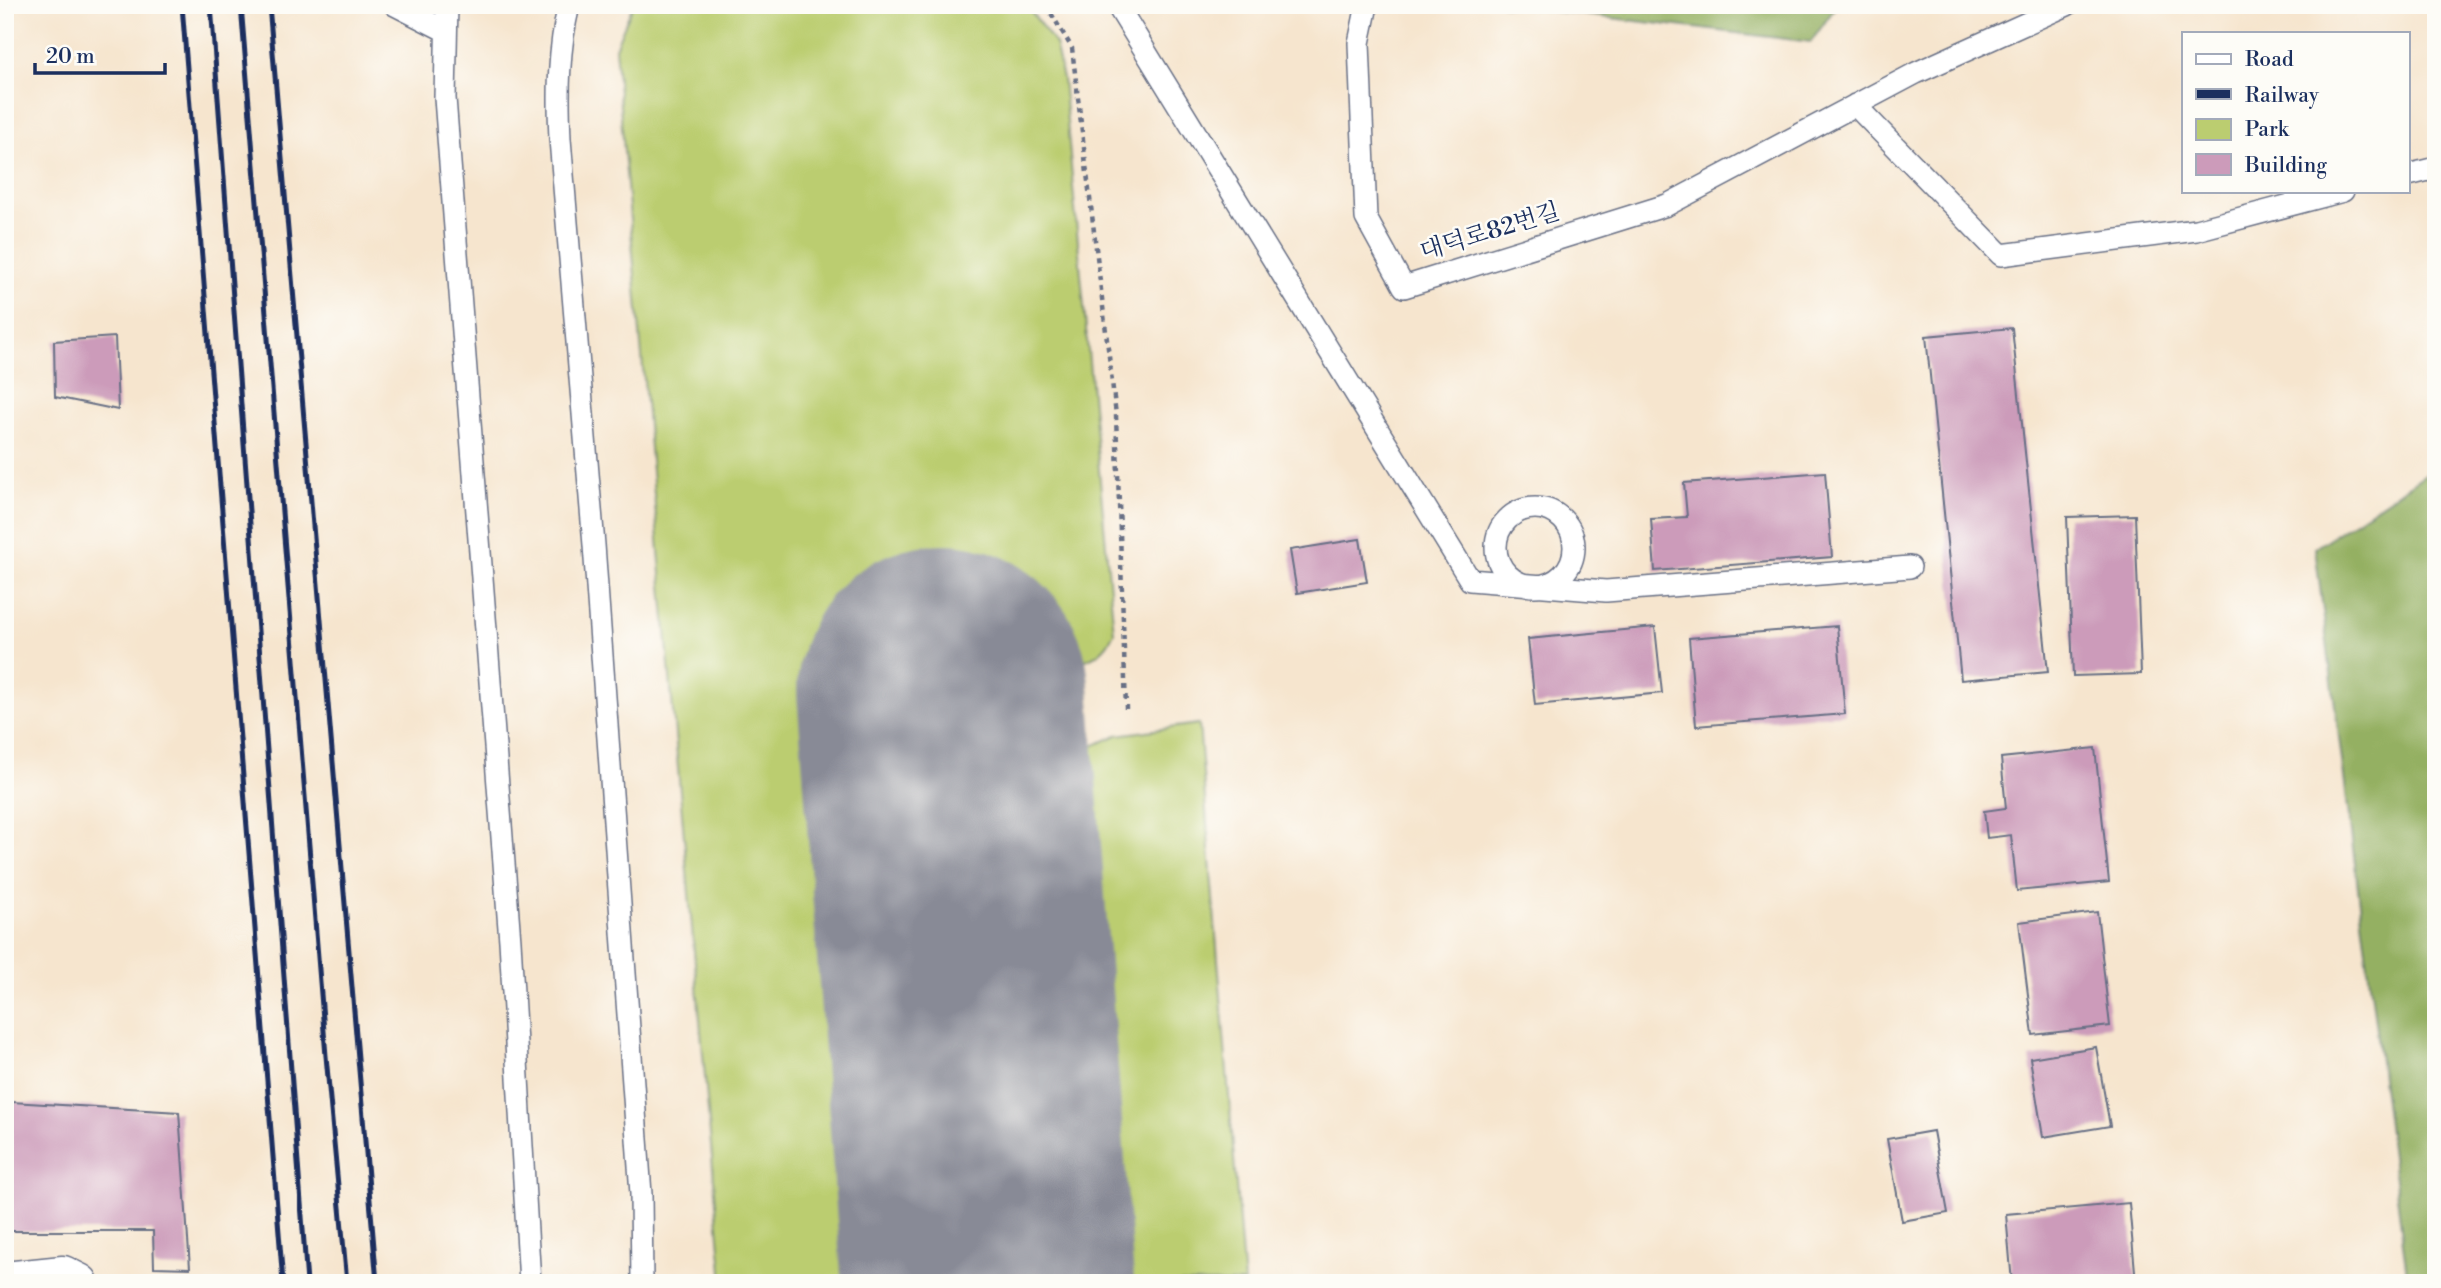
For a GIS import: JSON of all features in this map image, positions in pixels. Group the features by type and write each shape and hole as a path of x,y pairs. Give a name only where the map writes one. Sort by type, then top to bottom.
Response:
{"street":[{"path":"5,1281 64,1275 79,1283"}],"lane":[{"path":"395,5 446,31"},
{"path":"447,5 445,98 509,941 530,1283"},
{"path":"569,5 562,33 557,84 560,139 594,545 641,1194 642,1283"},
{"path":"1118,5 1136,39 1470,580 1606,591 1910,567"},
{"name":"대덕로82번길","path":"1367,5 1359,43 1366,218 1404,287 1667,205 1916,73 2067,5"},
{"path":"1855,105 2001,255 2196,230 2339,192"},
{"path":"2410,174 2436,168"}],"path":[{"path":"1046,5 1072,48 1116,415 1126,709"}],"green space":[{"path":"633,5 1026,5 1055,44 1063,79 1114,633 1098,653 1075,664 882,668 934,1283 723,1283 615,48"},
{"path":"1501,5 1837,5 1811,42"},
{"path":"2436,467 2436,1283 2408,1283 2315,548"},
{"path":"1199,724 1244,1283 1064,1283 1032,833 1041,797 1061,772 1088,748 1117,735"}],"building":[{"path":"2012,328 2048,672 1961,680 1926,336"},
{"path":"115,337 118,410 55,397 54,341"},
{"path":"1825,472 1832,557 1655,571 1651,519 1687,517 1684,483"},
{"path":"2135,515 2141,674 2073,676 2067,517"},
{"path":"1360,539 1367,582 1297,593 1290,550"},
{"path":"1837,626 1845,714 1696,726 1689,638"},
{"path":"1655,627 1662,693 1535,705 1528,639"},
{"path":"2095,748 2109,882 2017,891 2011,835 1987,838 1984,811 2006,808 2001,758"},
{"path":"2097,912 2110,1026 2033,1035 2019,922"},
{"path":"2096,1047 2110,1126 2043,1137 2030,1058"},
{"path":"11,1102 179,1112 190,1268 154,1267 153,1231 10,1231"},
{"path":"1933,1131 1948,1213 1902,1221 1887,1139"},
{"path":"2129,1203 2136,1283 2012,1283 2006,1214"}],"runway":[{"path":"943,690 988,1283"}],"railway":[{"path":"182,5 283,1283"},
{"path":"211,5 307,1283"},
{"path":"241,5 326,1056 347,1283"},
{"path":"269,5 377,1283"}]}
